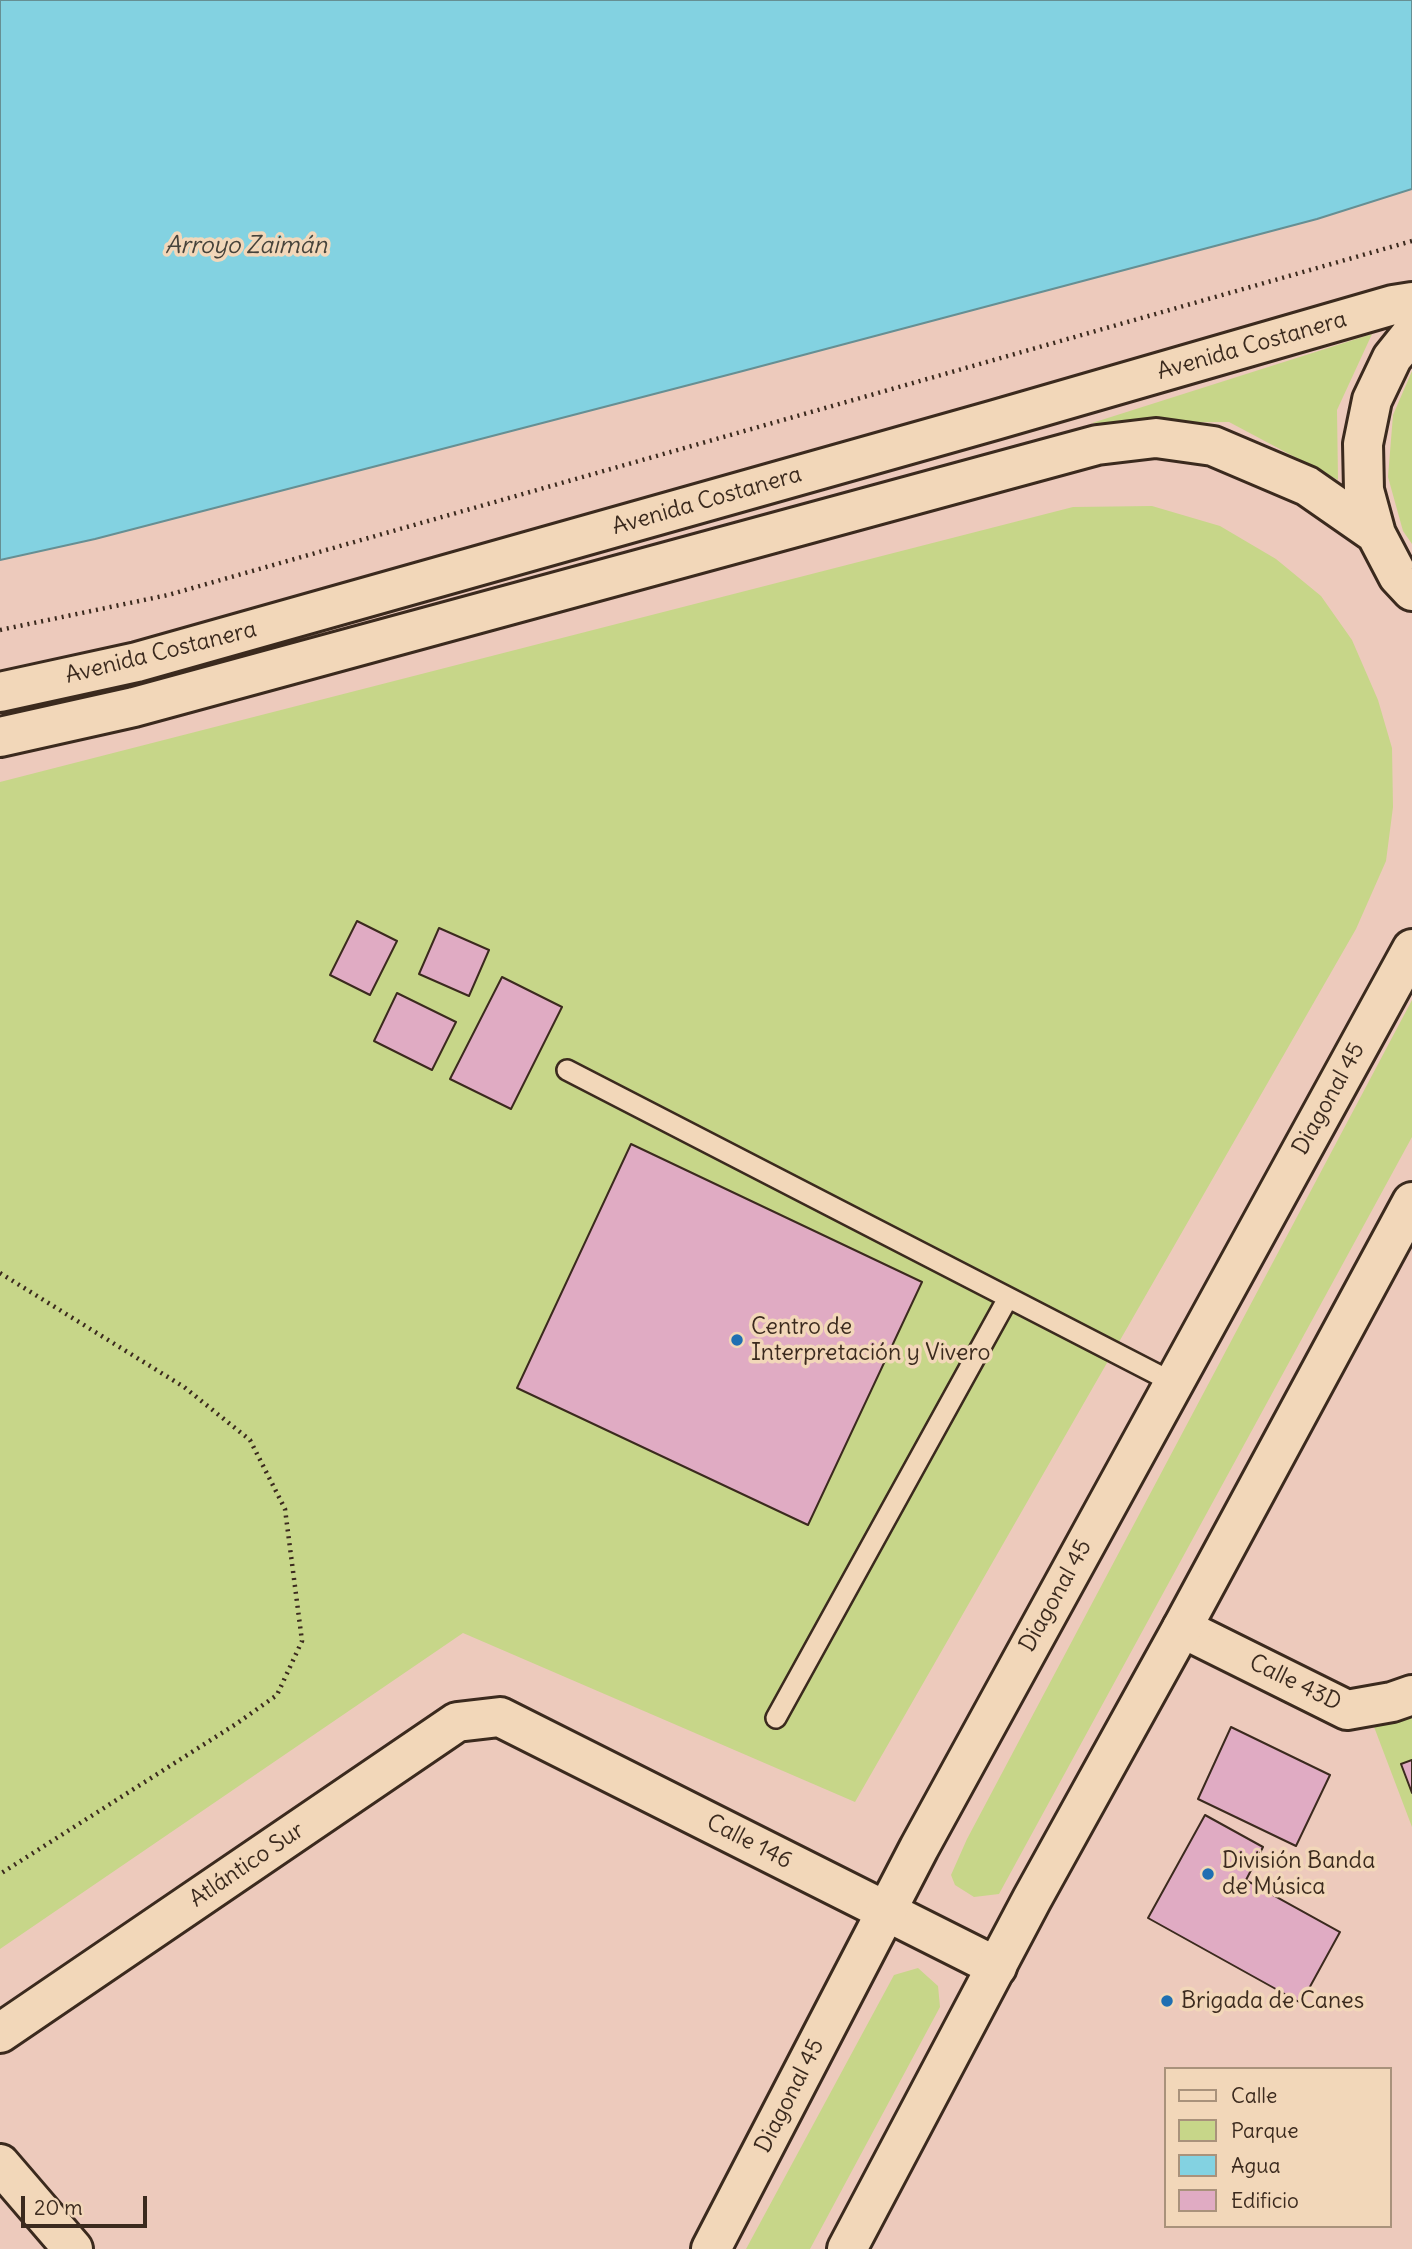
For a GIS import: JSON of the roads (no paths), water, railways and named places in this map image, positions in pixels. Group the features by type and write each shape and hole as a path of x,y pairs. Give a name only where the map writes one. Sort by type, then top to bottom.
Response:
{"main road":[{"name":"Avenida Costanera","path":"0,692 137,662 1393,305 1412,302"},
{"path":"1412,333 1392,358 1372,400 1363,444 1364,489 1376,534 1398,576 1412,591"},
{"name":"Avenida Costanera","path":"0,737 134,707 1097,445 1156,438 1213,446 1307,486 1376,534"},
{"name":"Diagonal 45","path":"711,2249 886,1910 1172,1382 1412,949"},
{"path":"847,2249 1032,1899 1412,1202"},
{"name":"Calle 43D","path":"1182,1628 1347,1710 1392,1702 1412,1695"},
{"name":"Calle 146","path":"500,1717 997,1967"},
{"name":"Atlántico Sur","path":"0,2033 457,1722 500,1717"},
{"path":"0,2164 73,2249"}],"lane":[{"path":"567,1070 1172,1382"},
{"path":"776,1718 1008,1298"}],"water":[{"name":"Arroyo Zaimán","path":"0,0 1412,0 1412,189 1317,219 739,372 95,539 0,560"}],"place":[{"name":"Centro de Interpretación y Vivero","path":"737,1340"},
{"name":"División Banda de Música","path":"1208,1874"},
{"name":"Brigada de Canes","path":"1167,2001"}]}
